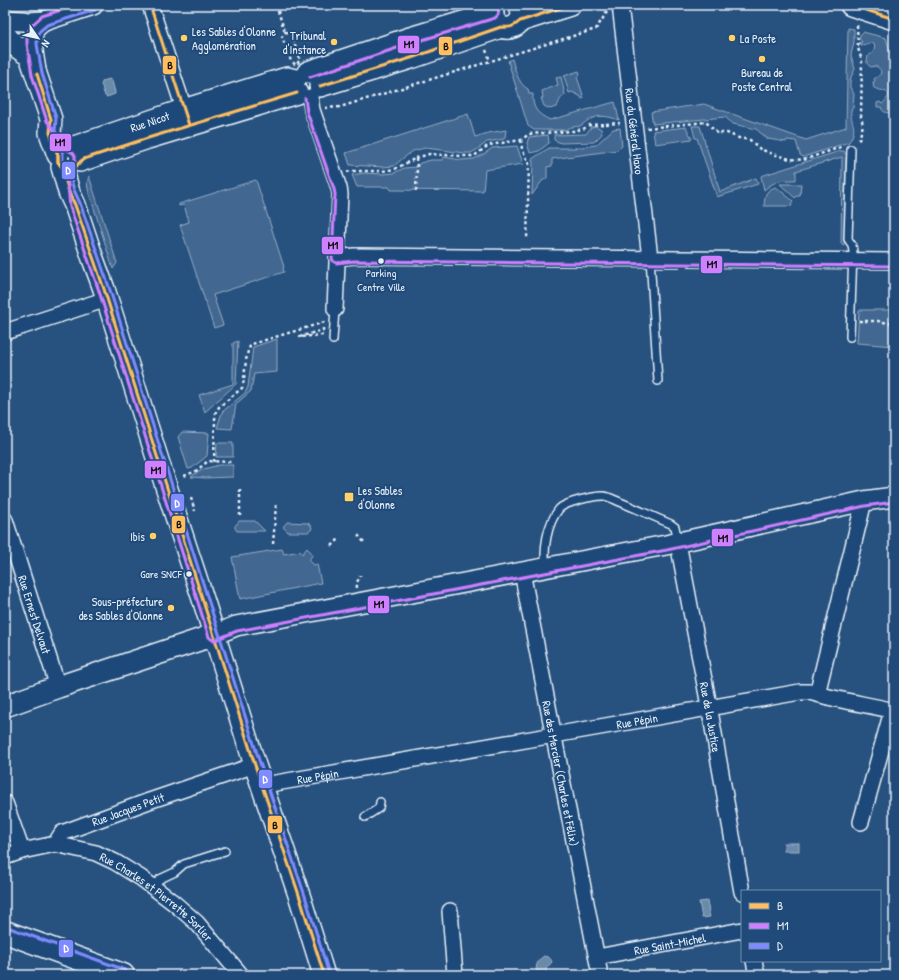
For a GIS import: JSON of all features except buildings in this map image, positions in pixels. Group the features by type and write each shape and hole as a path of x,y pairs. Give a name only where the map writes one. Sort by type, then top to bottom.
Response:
{"main road":[{"name":"Rue Nicot","path":"70,157 148,138 187,117 287,78 308,89 410,38 506,14 570,5"},
{"path":"854,14 888,14"},
{"path":"5,34 14,45 30,56 51,119 50,133 70,157 75,205 107,299 262,787 324,975"},
{"path":"5,57 23,63 37,74"},
{"path":"5,706 58,686 214,635"},
{"path":"5,932 123,975"}],"street":[{"path":"14,21 44,21 93,5"},
{"path":"150,5 187,117"},
{"name":"Rue du Général Haxo","path":"616,6 650,258"},
{"path":"37,74 32,36 36,28 44,21"},
{"path":"308,89 312,110 340,194 334,314"},
{"path":"337,258 354,256 894,261"},
{"path":"5,332 107,299"},
{"path":"214,635 236,626 678,543 864,501 894,497"},
{"path":"817,694 864,501"},
{"name":"Rue Ernest Delvaut","path":"5,520 58,686"},
{"name":"Rue de la Justice","path":"678,543 710,708 742,890"},
{"name":"Rue des Mercier (Charles et Félix)","path":"522,572 600,975"},
{"name":"Rue Pépin","path":"262,787 270,784 374,769 554,735 800,692 809,692 893,711"},
{"path":"861,822 893,711"},
{"name":"Rue Jacques Petit","path":"55,844 62,833 149,801 255,765"},
{"path":"5,803 22,851"},
{"path":"5,857 22,851 55,844"},
{"name":"Rue Charles et Pierrette Sorlier","path":"55,844 96,853 115,862 141,878 197,923 241,975"},
{"path":"450,911 455,975"},
{"name":"Rue Saint-Michel","path":"597,957 741,930"},
{"path":"754,962 757,975"}],"lane":[{"path":"850,337 853,260 852,245 848,239 851,149"},
{"path":"650,258 658,381"},
{"path":"333,340 334,314"},
{"path":"546,568 544,559 545,542 551,524 559,509 580,500 604,496 671,524 675,527 678,543"},
{"path":"365,817 379,808 380,802"},
{"path":"153,887 160,878 175,872 184,864 225,851"}],"path":[{"path":"276,5 285,32 282,37 291,61 296,65 300,60 290,33 285,32"},
{"path":"308,89 340,107 596,29 616,6"},
{"path":"643,129 706,122 717,133 727,133 739,138 750,140 760,149 790,159 803,160 847,146 851,149 859,140 863,125 861,117 862,61 858,48 854,14"},
{"path":"351,171 382,171 395,169 416,158 429,154 474,156 489,145 521,140 529,134 573,131 583,129 590,124 619,124"},
{"path":"521,140 522,149 530,163 527,240"},
{"path":"416,158 416,191"},
{"path":"214,462 216,412 219,407 242,388 247,353 250,346 252,344 323,323 334,314"},
{"path":"850,321 878,321 894,324"},
{"path":"323,323 323,330 299,336 323,335 323,340"},
{"path":"184,476 196,471 208,462 233,462"},
{"path":"240,488 240,516"},
{"path":"191,498 195,511"},
{"path":"273,544 276,505"},
{"path":"358,535 364,542"},
{"path":"332,546 339,539"},
{"path":"357,590 356,582 360,574"}],"shaded area":[{"path":"5,5 65,5 48,15 5,12"},
{"path":"848,28 854,29 854,42 851,55 855,69 850,82 850,87 854,94 851,115 854,129 849,142 803,157 800,155 796,141 787,140 786,142 768,139 756,129 733,124 725,117 653,124 651,112 704,104 806,140 846,127"},
{"path":"863,32 886,38 894,65 894,114 884,112 881,107 877,107 877,103 880,102 882,104 888,94 887,92 874,88 873,86 874,85 872,83 875,81 874,79 880,75 881,70 875,66 869,66 867,63 868,56 874,51 875,46 871,43 862,45 858,43 862,42 859,38"},
{"path":"512,59 519,80 528,89 529,94 533,94 533,103 536,110 545,118 550,120 615,102 619,120 601,116 594,117 580,126 571,127 565,130 534,130 528,126 508,61"},
{"path":"579,71 580,75 577,77 584,98 582,99 580,96 572,92 569,93 564,76"},
{"path":"561,77 565,95 561,98 556,107 550,109 544,106 541,98 543,98 542,91 558,85 556,78"},
{"path":"109,79 112,81 115,94 107,97 105,96 101,84 103,81"},
{"path":"468,114 475,137 506,130 504,139 487,142 471,153 425,148 413,151 394,166 383,167 350,165 346,153"},
{"path":"596,126 601,129 602,134 594,142 561,143 554,140 554,135 586,134 591,127"},
{"path":"692,126 700,126 720,192 756,178 758,184 717,197"},
{"path":"686,127 692,139 655,144 653,131"},
{"path":"620,128 622,146 618,150 552,159 552,166 547,167 547,178 542,181 532,195 532,159 549,148 575,148 596,145 613,129"},
{"path":"548,135 549,143 539,151 530,153 527,143 529,137"},
{"path":"517,146 523,164 485,170 483,191 391,190 389,187 357,187 352,175 364,173 394,173 404,168 417,167 420,163 431,160 442,160 444,157 461,160 474,159 492,148"},
{"path":"844,151 847,156 844,245 841,244 842,157 796,171 796,180 779,181 764,190 761,176"},
{"path":"89,176 117,263 113,269 88,189 87,183"},
{"path":"256,180 284,267 284,272 213,295 223,325 214,328 180,225 189,222 184,205 179,206 179,204"},
{"path":"780,184 801,184 800,196 795,198"},
{"path":"776,187 793,201 791,204 792,206 764,206 766,194 768,191"},
{"path":"894,310 894,346 857,343 859,311"},
{"path":"277,339 277,372 254,374 251,391 236,404 232,429 217,428 222,412 245,393 248,387 253,347"},
{"path":"238,341 236,384 205,412 199,395 233,384 233,343"},
{"path":"182,432 209,433 207,456 192,468 188,469 178,437"},
{"path":"217,443 233,443 233,457 216,457"},
{"path":"219,465 233,465 233,477 191,477 200,470"},
{"path":"239,521 255,521 265,531 237,531 235,526"},
{"path":"287,522 308,523 312,528 308,532 288,532 283,527"},
{"path":"307,548 313,554 309,560 314,565 317,564 321,583 240,599 232,557 282,549 284,554 300,551 302,554"},
{"path":"784,843 799,843 799,851 784,851"},
{"path":"707,901 710,917 702,918 699,902"},
{"path":"544,956 550,958 552,962 546,969 546,975 538,975 536,970 537,964"}],"transit line":[{"name":"M1","path":"77,5 42,16 30,28 27,35 27,44 32,75 47,121 56,133 60,142 75,156 75,160 67,174 70,207 99,291 209,637 211,639 215,640 237,631 667,550 865,506 894,502"},
{"name":"B","path":"150,5 189,125"},
{"name":"B","path":"320,86 411,58 501,27 511,27 520,21 570,5"},
{"name":"B","path":"851,5 894,19"},
{"name":"M1","path":"310,77 412,43 495,18 498,15 500,6"},
{"name":"D","path":"95,10 47,25 40,31 37,37 42,73 56,118 55,132 63,154 63,160 67,165 74,190 80,203 109,287 260,763 305,896 329,974"},
{"name":"B","path":"37,74 51,119 50,133 58,155 58,162 62,167 69,192 75,205 104,289 255,765 300,898 324,975"},
{"name":"B","path":"52,138 58,155 58,162 62,167 73,169 84,159 297,93"},
{"name":"M1","path":"305,98 307,112 335,194 332,258 336,263 354,261 894,266"},
{"name":"D","path":"7,927 125,970"}],"place":[{"name":"Les Sables d'Olonne Agglomération","path":"184,38"},
{"name":"La Poste","path":"732,38"},
{"name":"Tribunal d'Instance","path":"334,42"},
{"name":"Bureau de Poste Central","path":"762,59"},
{"name":"Parking Centre Ville","path":"381,261"},
{"name":"Les Sables d'Olonne","path":"349,497"},
{"name":"Ibis","path":"153,536"},
{"name":"Gare SNCF","path":"189,574"},
{"name":"Sous-préfecture des Sables d'Olonne","path":"171,608"}]}
